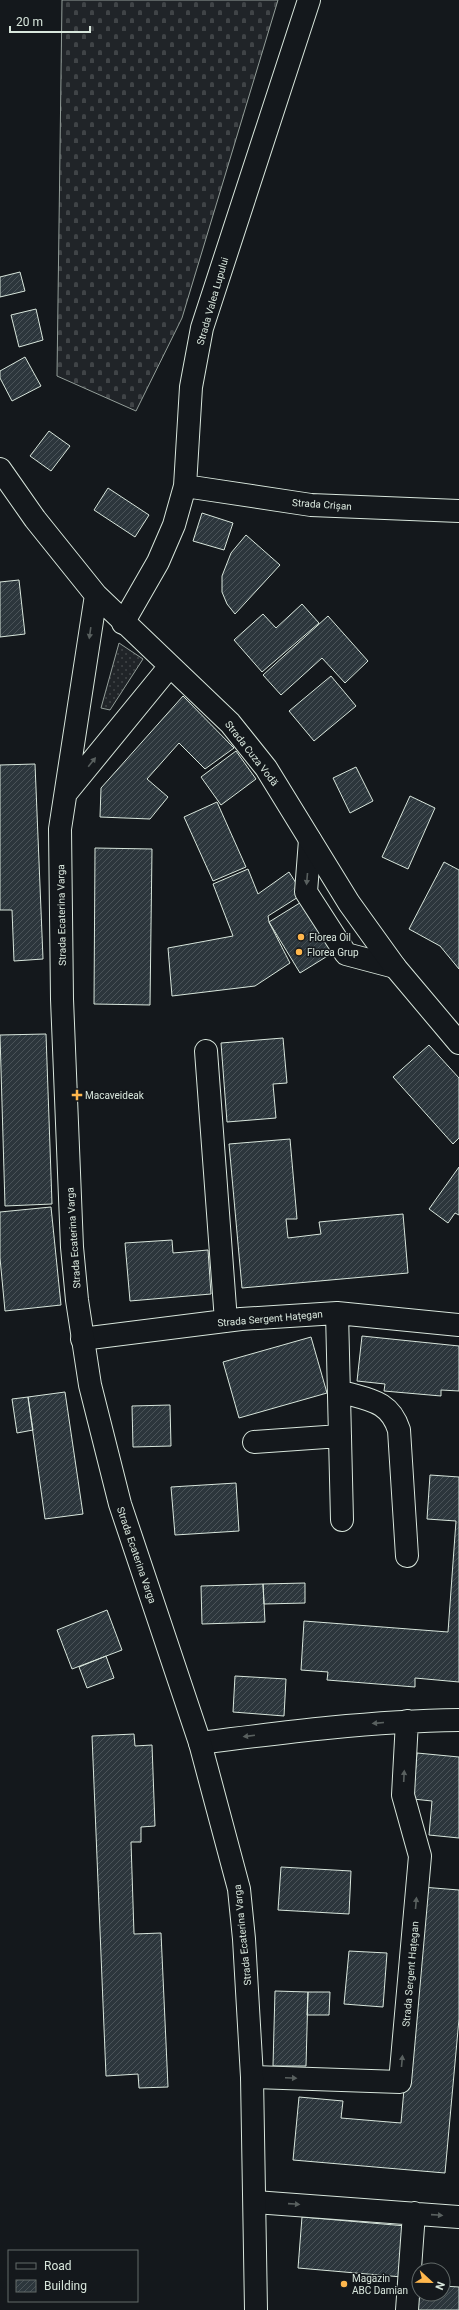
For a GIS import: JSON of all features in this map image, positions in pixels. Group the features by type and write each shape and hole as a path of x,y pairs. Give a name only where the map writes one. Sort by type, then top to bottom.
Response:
{"main road":[{"name":"Strada Valea Lupului","path":"123,623 158,562 174,525 186,486 191,388 202,328 308,0"},
{"name":"Strada Cuza Vodă","path":"0,469 35,520 96,595 123,623 230,723 257,756 291,806 349,903 395,967 459,1043"},
{"name":"Strada Crișan","path":"186,486 310,505 459,510"},
{"name":"Strada Ecaterina Varga","path":"96,595 67,792 60,829 61,959 72,1247 82,1339 90,1385 120,1504 200,1743 239,1889 244,1939 252,2077 256,2310"},
{"name":"Strada Ecaterina Varga","path":"67,792 170,666"},
{"path":"310,840 306,892 346,954 395,967"},
{"path":"206,1051 226,1321"},
{"path":"337,1313 342,1520"},
{"name":"Strada Sergent Hațegan","path":"82,1339 226,1321 337,1313 459,1325"},
{"path":"339,1391 385,1406 394,1417 399,1430 407,1556"},
{"path":"254,1442 340,1436"},
{"path":"200,1743 306,1729 407,1721 459,1720"},
{"name":"Strada Sergent Hațegan","path":"252,2077 400,2082 420,1856 403,1796 407,1721"},
{"path":"255,2202 459,2216"},
{"path":"407,2310 414,2213"}],"green space":[{"path":"62,0 278,0 182,318 136,411 57,376"},
{"path":"119,643 143,659 110,710 101,708"}],"building":[{"path":"20,272 25,291 0,297 0,277"},
{"path":"36,309 43,340 19,347 11,315"},
{"path":"25,357 41,386 12,401 0,378 0,371"},
{"path":"49,431 70,446 51,471 30,456"},
{"path":"108,488 149,515 135,537 94,510"},
{"path":"202,513 233,523 224,550 193,541"},
{"path":"246,535 280,565 235,614 227,604 222,592 222,576 231,553"},
{"path":"19,580 25,634 0,637 0,582"},
{"path":"302,604 319,623 262,672 234,640 263,614 276,628"},
{"path":"328,616 368,661 345,683 322,658 281,695 263,675"},
{"path":"331,676 356,706 314,741 289,711"},
{"path":"183,696 234,748 205,769 179,743 147,779 168,797 150,819 100,817 101,788"},
{"path":"236,751 256,779 221,805 201,777"},
{"path":"35,764 43,959 14,961 12,910 0,910 0,765"},
{"path":"356,767 373,801 350,813 333,778"},
{"path":"410,796 435,808 408,869 382,857"},
{"path":"217,802 246,867 213,881 184,817"},
{"path":"95,848 152,849 150,1005 94,1004"},
{"path":"444,862 459,870 459,969 440,946 409,929"},
{"path":"248,869 258,894 289,872 303,894 268,916 269,922 290,963 255,986 172,996 168,948 233,936 213,884"},
{"name":"Florea Oil","path":"303,901 334,952 300,973 269,922"},
{"path":"46,1034 52,1204 5,1206 0,1035"},
{"path":"283,1038 287,1083 273,1084 276,1118 227,1122 221,1043"},
{"path":"429,1045 459,1078 459,1138 453,1144 393,1077"},
{"path":"290,1139 297,1219 286,1219 288,1238 321,1234 319,1222 403,1214 408,1273 242,1288 229,1144"},
{"path":"459,1167 459,1215 455,1213 448,1223 429,1209"},
{"path":"51,1207 61,1305 5,1311 0,1258 0,1212"},
{"path":"172,1240 173,1253 208,1250 211,1294 130,1301 125,1243"},
{"path":"362,1336 459,1346 459,1391 441,1390 441,1396 384,1391 385,1384 357,1381"},
{"path":"311,1337 327,1393 239,1418 223,1362"},
{"path":"65,1392 83,1514 45,1519 28,1397"},
{"path":"28,1397 33,1430 17,1433 12,1399"},
{"path":"170,1405 171,1446 133,1447 132,1406"},
{"path":"430,1475 459,1477 459,1682 415,1678 415,1687 327,1680 328,1672 301,1670 304,1621 448,1632 456,1521 427,1519"},
{"path":"236,1483 239,1531 175,1535 171,1487"},
{"path":"305,1583 305,1603 264,1604 263,1584"},
{"path":"263,1584 265,1622 202,1624 201,1586"},
{"path":"107,1610 122,1650 72,1669 57,1630"},
{"path":"106,1656 114,1678 87,1688 79,1667"},
{"path":"235,1676 286,1679 284,1716 233,1712"},
{"path":"134,1734 135,1746 152,1745 155,1826 141,1827 141,1842 131,1842 134,1934 161,1933 168,2087 139,2088 138,2074 106,2076 92,1736"},
{"path":"417,1753 459,1757 459,1838 429,1835 432,1801 413,1799"},
{"path":"281,1867 351,1871 349,1914 278,1910"},
{"path":"422,1887 459,1890 459,2019 445,2173 293,2160 299,2097 343,2101 341,2118 401,2123"},
{"path":"349,1951 387,1953 383,2007 344,2004"},
{"path":"275,1991 308,1992 306,2066 273,2066"},
{"path":"308,1992 330,1992 329,2015 307,2015"},
{"path":"302,2217 406,2226 402,2277 298,2268"},
{"path":"451,2286 459,2287 459,2310 418,2310 418,2302 451,2302"}],"place":[{"name":"Florea Oil","path":"301,937"},
{"name":"Florea Grup","path":"299,952"},
{"name":"Macaveideak","path":"77,1095"},
{"name":"Magazin ABC Damian","path":"344,2284"}]}
